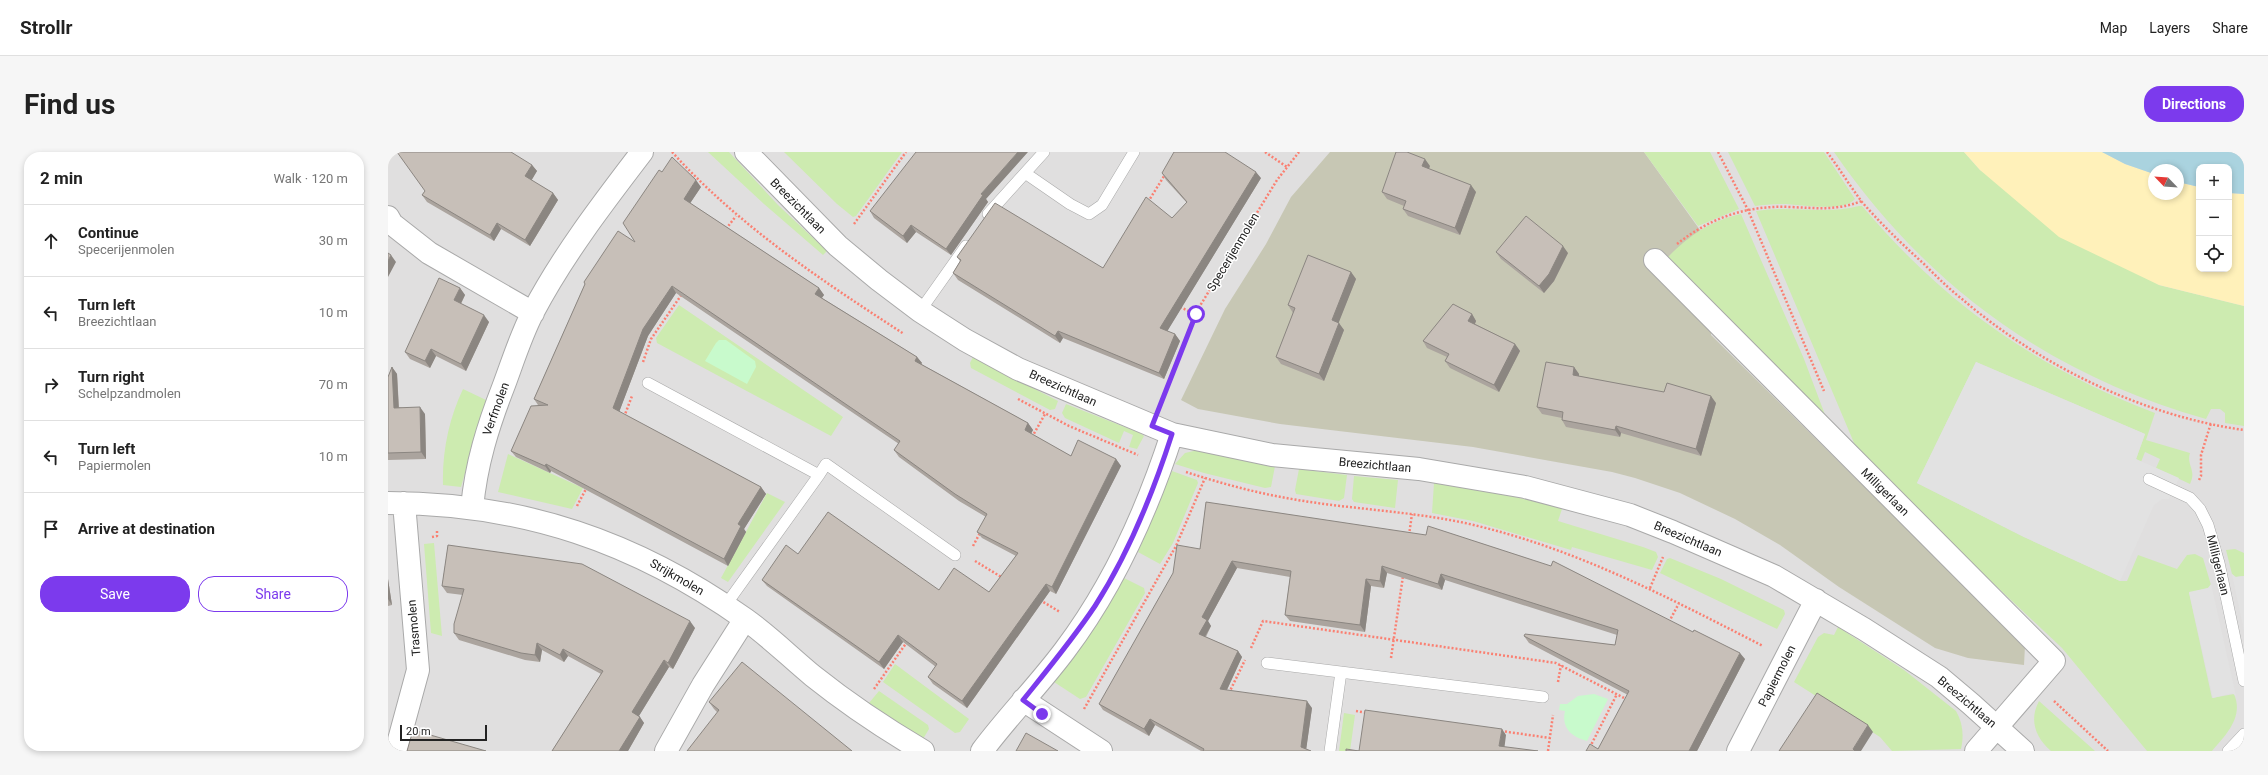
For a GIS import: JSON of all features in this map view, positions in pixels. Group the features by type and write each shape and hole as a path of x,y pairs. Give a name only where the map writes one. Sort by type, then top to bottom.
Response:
{"street":[{"name":"Verfmolen","path":"472,508 475,478 487,430 533,313 598,211 642,152"},
{"name":"Breezichtlaan","path":"746,152 838,246 920,311 964,340 1018,368 1172,434 1272,455 1419,469 1525,487 1630,515 1774,576 1816,600 1939,677 2023,751"},
{"path":"388,217 392,224 429,253 533,313"},
{"name":"Milligerlaan","path":"1655,260 2054,661 2034,683 1998,728 1976,751"},
{"path":"982,751 1064,650 1099,599 1141,519 1172,434"},
{"name":"Strijkmolen","path":"396,503 472,508 557,524 589,535 668,570 745,620 813,676 870,720 923,751"},
{"name":"Trasmolen","path":"396,503 418,670 396,751"},
{"name":"Papiermolen","path":"1738,751 1816,600"},
{"path":"666,751 703,685 745,620"},
{"path":"1023,700 1101,751"}],"lane":[{"path":"982,222 996,203 1044,152"},
{"path":"1025,173 1070,204 1089,214 1102,205 1134,152"},
{"path":"920,311 973,235"},
{"path":"648,383 819,474"},
{"path":"725,606 826,464 955,554"},
{"name":"Milligerlaan","path":"2149,479 2190,498 2200,509 2208,524 2219,563 2244,681"},
{"path":"1267,663 1543,697"},
{"path":"1330,751 1341,672"},
{"path":"2228,751 2244,734"}],"path":[{"path":"838,246 906,152"},
{"path":"1265,152 1287,168"},
{"name":"Specerijenmolen","path":"1152,426 1196,314 1287,168 1299,152"},
{"path":"1718,152 1748,210 1825,393"},
{"path":"1827,152 1862,201 1892,235 1962,299 1998,327 2052,362 2097,385 2150,407 2244,430"},
{"path":"1146,205 1166,172"},
{"path":"1655,260 1702,226 1729,214 1748,210 1789,207 1827,210 1862,201"},
{"path":"1175,304 1196,314"},
{"path":"644,336 651,339"},
{"path":"2190,498 2201,476 2201,455 2211,423"},
{"path":"1071,732 1173,552 1190,517 1205,478"},
{"path":"1408,538 1412,514"},
{"path":"1650,588 1673,532"},
{"path":"974,560 1008,581"},
{"path":"1388,678 1404,569"},
{"path":"1035,597 1081,626"},
{"path":"1668,624 1679,603"},
{"path":"2034,683 2108,751"},
{"path":"1229,693 1237,694"},
{"path":"1625,706 1632,693"},
{"path":"1588,751 1617,694"},
{"path":"1336,709 1374,714"},
{"path":"1496,731 1550,738"},
{"path":"1591,746 1596,748"}],"shaded area":[{"path":"388,152 2244,152 2244,751 388,751"},
{"path":"1330,152 1644,152 1700,230 1711,269 1711,335 2025,646 2024,665 1968,658 1935,648 1839,587 1780,545 1735,519 1680,493 1635,478 1612,472 1473,447 1280,424 1198,409 1181,400 1225,309 1266,244 1291,197"},
{"path":"1976,362 2145,434 2136,459 2179,478 2169,499 2162,499 2154,505 2120,581 2024,537 1917,483"},
{"path":"2232,574 2235,577 2244,576 2244,631"},
{"path":"2211,584 2236,696 2232,693 2213,698 2189,592 2208,588"}],"green space":[{"path":"708,152 729,152 778,205 827,251 823,255 764,204"},
{"path":"784,152 902,152 856,216 853,217 837,204"},
{"path":"1644,152 1710,152 1739,209 1698,226"},
{"path":"1728,152 1824,152 1855,199 1841,206 1831,207 1783,204 1755,206"},
{"path":"1834,152 1964,152 1980,170 2159,285 2244,306 2244,426 2225,423 2225,413 2220,409 2211,409 2206,419 2149,400 2095,378 2044,351 1996,319 1951,284 1909,244 1870,200"},
{"path":"1862,206 1893,241 1926,273 1995,329 2031,353 2070,375 2111,395 2155,413 2146,440 2190,453 2189,461 2192,471 2192,479 2190,484 2156,468 2160,459 2145,452 2141,462 2136,459 2145,434 1976,362 1917,483 2024,537 2120,581 2127,581 2138,555 2177,569 2187,555 2195,554 2203,558 2211,585 2208,588 2189,593 2212,698 2234,694 2237,710 2228,732 2212,751 2147,751 2062,648 1925,519 1857,450 1756,211 1769,209 1833,210"},
{"path":"1741,214 1804,359 1827,420 1668,257 1684,242 1701,230 1730,217"},
{"path":"679,305 843,417 831,436 657,343 656,338"},
{"path":"719,340 726,340 755,361 756,367 747,384 705,361"},
{"path":"973,357 1058,401 1055,409 1050,410 971,368 970,363"},
{"path":"463,389 486,400 461,487 443,485 447,436 450,423"},
{"path":"1066,404 1140,433 1144,436 1137,449 1129,447 1133,435 1124,431 1119,443 1065,418 1062,413"},
{"path":"1198,450 1275,466 1271,487 1265,488 1204,473 1175,464 1185,453"},
{"path":"508,454 583,488 572,509 498,492"},
{"path":"1299,469 1347,475 1344,498 1339,501 1296,494 1295,490"},
{"path":"1172,471 1197,480 1198,483 1173,543 1160,564 1138,552"},
{"path":"1354,476 1398,480 1395,508 1354,502 1352,499"},
{"path":"1434,483 1502,494 1560,507 1562,509 1558,521 1643,547 1656,552 1658,557 1652,570 1572,547 1571,550 1473,521 1432,513"},
{"path":"767,493 785,502 728,582 721,578"},
{"path":"434,543 442,636 431,633 424,544"},
{"path":"2235,549 2244,553 2244,576 2236,577 2232,574 2226,550"},
{"path":"1670,558 1721,579 1784,610 1785,614 1777,629 1660,573 1667,559"},
{"path":"1124,578 1144,588 1145,593 1086,697 1080,699 1054,682 1094,627"},
{"path":"1838,627 1904,670 1956,711 1962,730 1961,749 1892,751 1880,737 1794,682 1818,637 1824,633 1834,635"},
{"path":"895,664 969,719 960,732 955,733 883,682"},
{"path":"879,691 928,725 929,729 923,739 869,703"},
{"path":"1594,694 1608,699 1587,741 1577,737 1569,731 1566,727 1564,717 1565,711 1559,710 1560,704 1567,704 1578,696"},
{"path":"2039,701 2095,751 2051,751 2045,746 2035,728 2034,721 2034,715"},
{"path":"1344,713 1355,715 1350,751 1339,751"}],"sand":[{"path":"1964,152 2102,152 2125,164 2148,172 2148,200 2184,200 2184,183 2196,186 2196,272 2232,272 2232,193 2244,194 2244,306 2159,285 2059,237 1980,170"}],"water":[{"path":"2102,152 2244,152 2244,194 2232,193 2232,164 2196,164 2196,186 2184,183 2184,164 2148,164 2148,172 2125,164"}],"building":[{"path":"397,152 511,152 532,165 525,176 553,193 525,240 497,223 490,235 422,195 425,191"},
{"path":"916,152 1018,152 981,194 983,195 946,249 911,225 903,236 870,211"},
{"path":"1174,152 1225,152 1256,172 1160,328 1175,334 1159,373 1058,331 1055,336 953,273 961,260 957,257 995,203 1103,268 1146,197 1172,218 1187,202 1162,173"},
{"path":"1396,152 1407,152 1425,159 1422,166 1471,185 1455,228 1403,209 1406,201 1382,192"},
{"path":"672,157 696,180 684,199 819,288 815,294 917,357 915,361 1028,423 1025,430 1071,456 1078,440 1116,459 1052,587 1046,584 962,701 928,677 937,664 898,635 879,662 762,580 786,545 798,554 828,512 939,590 954,568 989,592 1018,553 977,532 987,514 955,494 894,450 900,441 672,286 643,329 613,408 761,487 738,524 741,526 724,559 546,464 545,466 511,451 531,406 548,405 534,399 585,284 584,282 618,231 635,242 623,223 659,170 662,172"},
{"path":"1526,216 1563,246 1549,274 1539,286 1496,252"},
{"path":"388,253 391,255 388,261"},
{"path":"1308,255 1351,272 1332,320 1339,323 1319,374 1276,357 1295,308 1288,305"},
{"path":"439,278 460,288 454,300 484,315 461,364 431,349 425,361 405,352"},
{"path":"1453,304 1472,314 1468,321 1515,344 1494,385 1445,361 1449,354 1423,341"},
{"path":"1546,362 1574,367 1573,375 1664,392 1667,383 1711,396 1696,449 1616,426 1615,430 1562,420 1563,412 1537,407"},
{"path":"392,367 394,408 420,407 421,452 388,453 388,377"},
{"path":"1206,502 1426,535 1428,526 1551,566 1553,561 1693,632 1694,630 1740,653 1689,751 1586,751 1590,744 1598,749 1629,691 1524,636 1525,634 1615,645 1618,630 1441,574 1438,584 1382,566 1380,581 1366,579 1360,625 1285,615 1291,571 1232,561 1202,617 1207,620 1199,634 1238,651 1220,689 1307,701 1301,747 1311,751 1203,751 1204,749 1150,719 1144,729 1099,704 1173,573 1177,545 1200,549"},
{"path":"448,545 582,564 690,621 668,663 664,660 632,712 640,717 619,751 552,751 603,671 563,649 560,655 537,643 535,655 521,653 454,633 454,624 464,589 442,586"},
{"path":"742,662 852,751 687,751 719,710 709,702"},
{"path":"1817,693 1868,725 1853,749 1855,751 1779,751"},
{"path":"1365,710 1502,729 1499,746 1538,751 1359,751"},
{"path":"413,730 486,751 407,751"},
{"path":"1026,733 1058,751 1016,751"},
{"path":"1346,749 1359,751 1346,751"}],"route":[{"path":"1042,714 1023,700 1064,650 1096,605 1120,562 1141,519 1172,434 1152,426 1196,314"}]}
